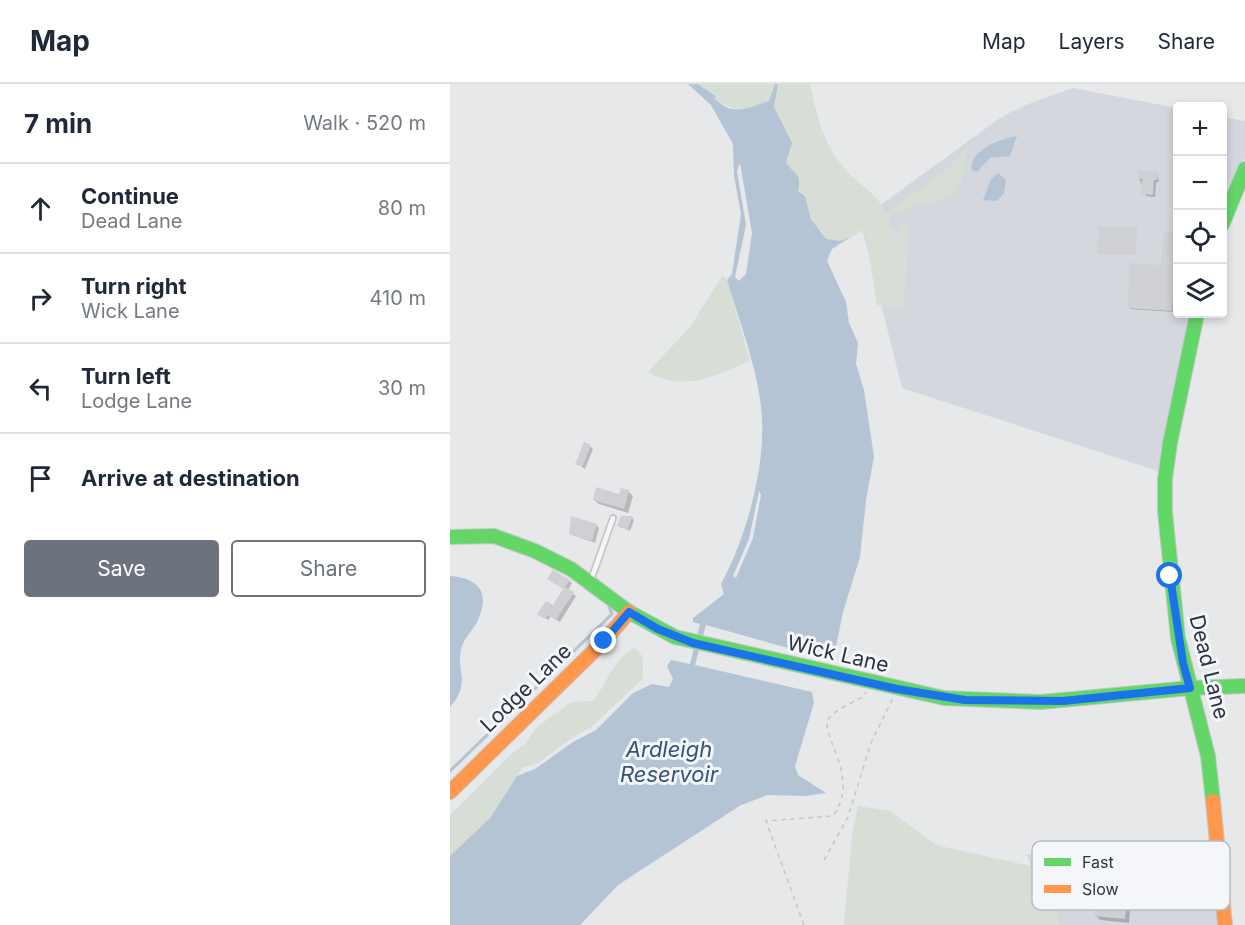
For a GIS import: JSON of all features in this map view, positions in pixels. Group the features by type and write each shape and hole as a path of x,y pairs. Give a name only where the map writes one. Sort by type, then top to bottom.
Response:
{"street":[{"path":"1227,213 1245,169"},
{"name":"Dead Lane","path":"1196,318 1170,443 1164,489 1171,588 1183,663 1208,756 1217,841"},
{"name":"Wick Lane","path":"450,537 481,535 506,539 553,560 658,629 693,643 944,698 1016,703 1073,700 1190,688 1245,686"},
{"name":"Lodge Lane","path":"450,792 604,641 629,612"},
{"name":"Dead Lane","path":"1223,910 1225,925"}],"lane":[{"path":"590,583 613,518"}],"path":[{"path":"855,679 862,649"},
{"path":"804,925 766,821 834,816 841,805 844,789 842,772 836,749 828,734 827,723 830,716 864,696 871,683"},
{"path":"824,860 848,817 871,743 897,689"}],"shaded area":[{"path":"695,84 775,84 770,100 752,108 737,109 722,103"},
{"path":"778,84 810,84 818,118 831,150 850,175 878,200 886,213 945,171 965,150 964,171 960,186 953,194 904,210 890,218 889,226 895,233 899,232 903,224 909,224 904,308 877,305 865,228 847,240 835,242 821,235 816,228 805,195 798,191 786,162 788,152 774,107"},
{"path":"1073,88 1173,107 1173,318 1191,318 1161,472 902,388 860,220 1000,118 1023,106"},
{"path":"1227,118 1245,121 1245,157 1227,202"},
{"path":"723,275 727,280 750,361 711,377 687,382 662,378 648,372 690,327"},
{"path":"635,648 643,657 643,679 590,728 538,763 522,768 490,818 450,857 450,815 510,755 525,744 537,727 571,702 593,701 621,658"},
{"path":"858,806 890,811 936,845 1032,866 1032,910 1056,910 1059,925 844,925 852,835"},
{"path":"1027,854 1032,855 1032,870"},
{"path":"1044,910 1220,910 1222,925 1049,925"}],"water":[{"name":"Ardleigh Reservoir","path":"688,84 706,91 727,107 737,109 769,101 775,84 778,84 774,107 792,143 786,162 798,177 798,191 805,196 811,219 826,239 840,241 849,238 832,249 827,261 846,302 849,323 858,343 856,364 864,390 874,457 866,500 860,557 843,612 836,647 827,659 706,625 695,665 812,692 814,703 795,766 798,775 826,793 805,796 768,795 741,805 618,885 580,925 450,925 450,856 490,818 517,776 535,769 573,742 596,730 633,693 652,684 669,687 673,679 667,666 671,660 690,664 700,624 693,622 693,618 724,594 721,584 746,525 757,481 762,417 753,365 727,280 732,274 741,214 734,176 733,144 711,105","holes":["740,163 752,233 746,274 739,281 735,277 746,225 737,171","759,491 761,495 753,538 736,578 733,576 749,539"]},
{"path":"1017,136 1010,156 990,158 977,172 972,170 972,163 980,151 1003,139"},
{"path":"998,173 1006,180 1004,193 997,201 983,200 991,179"},
{"path":"450,576 460,577 475,584 483,596 483,603 477,622 462,646 460,662 462,683 457,698 450,707"}],"building":[{"path":"1138,170 1158,171 1157,180 1154,180 1153,195 1141,194 1142,179 1138,179"},
{"path":"1099,226 1137,227 1136,255 1097,255"},
{"path":"1164,231 1173,232 1172,311 1127,308 1130,263 1161,265"},
{"path":"584,442 591,445 582,467 575,464"},
{"path":"596,487 619,494 621,488 629,490 624,509 593,500"},
{"path":"571,516 597,524 592,541 569,534"},
{"path":"621,516 633,516 627,530 617,526"},
{"path":"553,570 570,580 565,587 574,592 556,620 548,615 545,619 537,614 546,601 553,605 563,589 547,579"},
{"path":"1095,910 1126,910 1125,919 1094,916"}],"waterway":[{"path":"695,84 714,97"},
{"path":"450,771 612,614 609,607"}],"traffic: fast":[{"path":"1227,213 1245,169"},
{"path":"1196,318 1170,443 1165,479 1165,512 1178,638 1208,756 1213,801"},
{"path":"450,537 494,536 535,551 571,569 629,612 675,637 944,698 1041,702 1190,688 1245,686"}],"traffic: slow":[{"path":"450,792 604,641 629,612"},
{"path":"1213,801 1217,841"},
{"path":"1224,910 1225,925"}],"route":[{"path":"604,641 622,623 629,612 658,629 693,643 944,698 987,702 1041,702 1190,688 1176,626 1170,576"}]}
